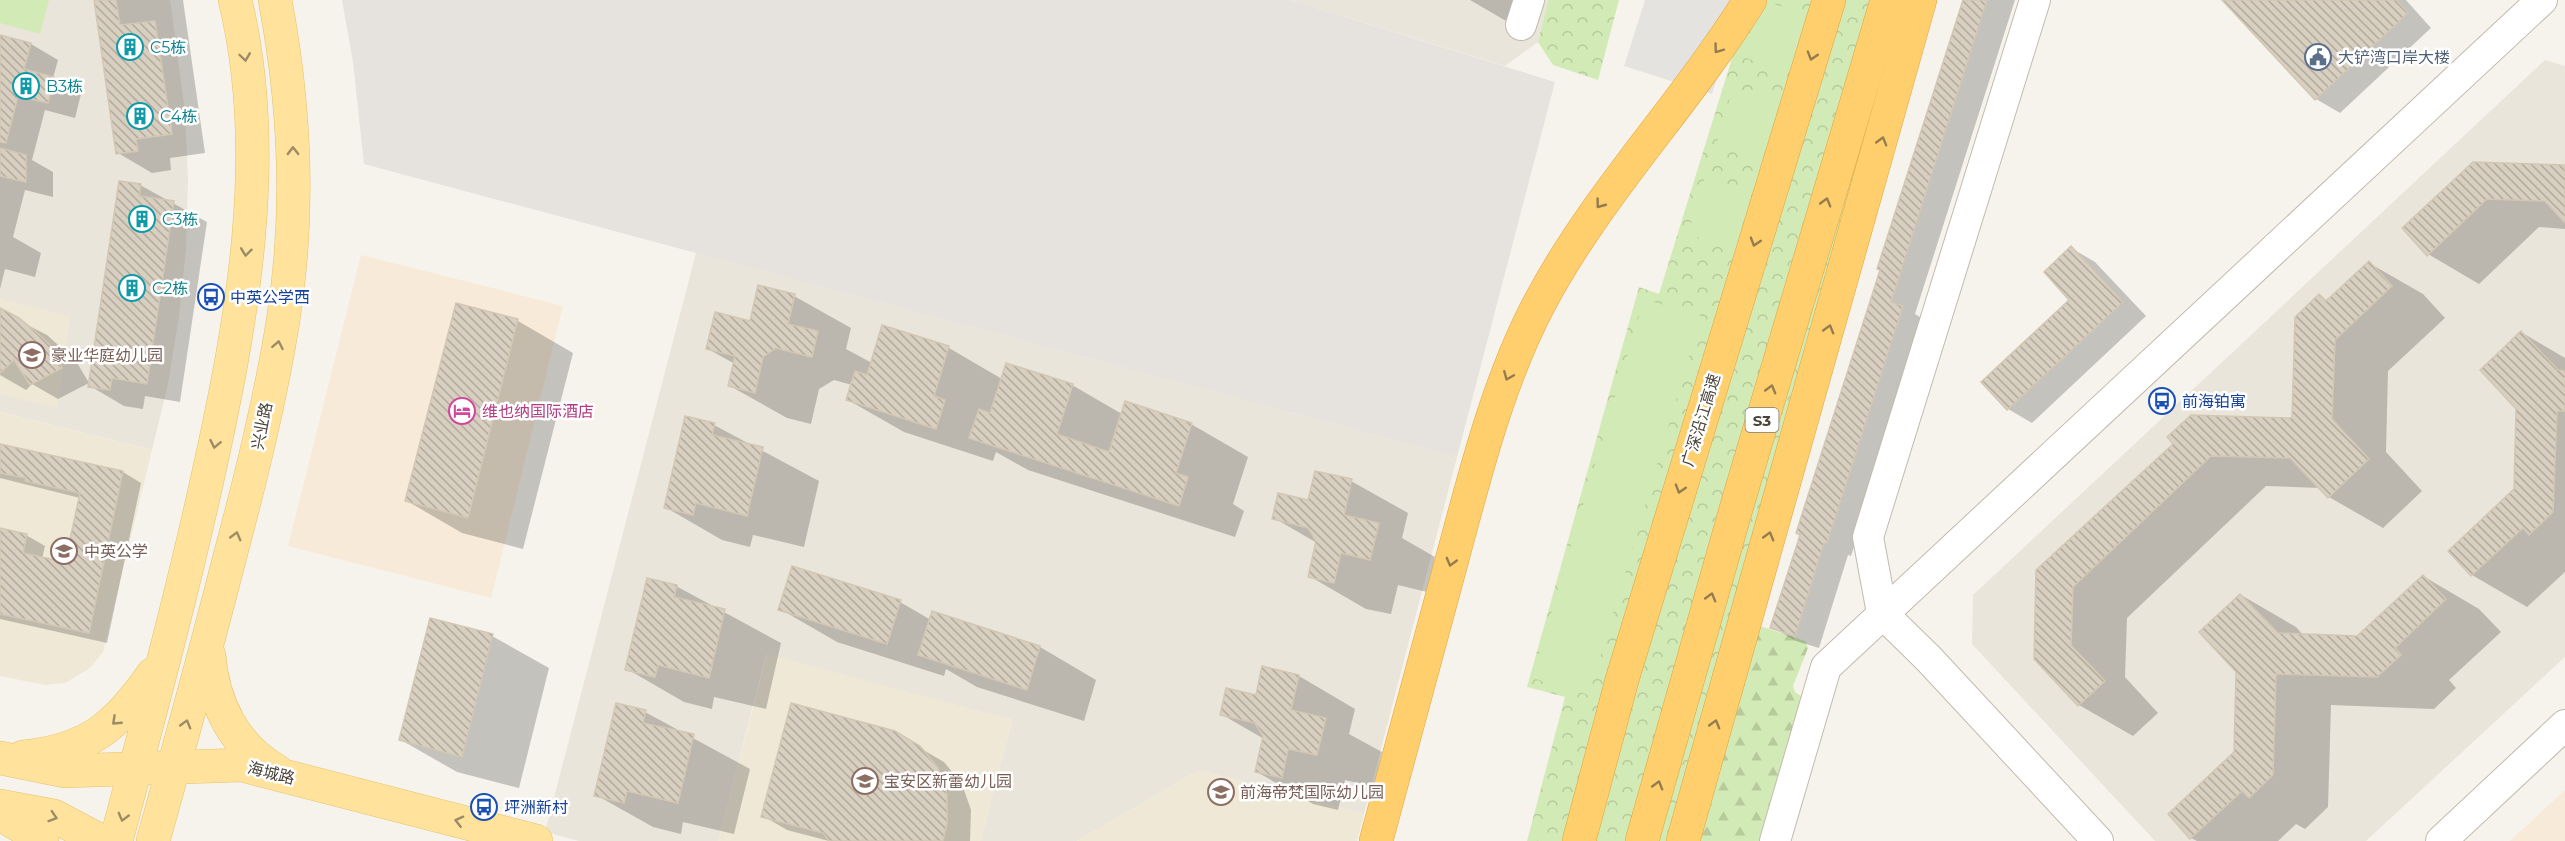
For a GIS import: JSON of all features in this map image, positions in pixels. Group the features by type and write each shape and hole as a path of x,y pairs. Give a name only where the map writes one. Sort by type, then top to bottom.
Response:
{"highway":[{"path":"1376,841 1484,443 1538,305 1592,216 1705,66 1750,0"},
{"name":"广深沿江高速","path":"1579,841 1622,680 1829,0"},
{"name":"S3","path":"1642,841 1738,502 1887,0"},
{"path":"1683,841 1920,0"},
{"path":"1567,841 1622,680"}],"main road":[{"path":"116,841 191,554 228,378 248,228 253,163 250,92 241,25 235,0"},
{"name":"兴业路","path":"153,841 257,452 283,320 290,260 293,144 284,43 275,0"},
{"path":"210,634 210,673 221,710 231,727 250,750 272,768 289,777"},
{"path":"1,758 56,751 100,734 126,711 165,658"},
{"name":"海城路","path":"1,758 65,771 242,765 536,841"},
{"path":"0,806 54,816 101,841"},
{"path":"0,814 42,841"}],"street":[{"path":"2035,0 1869,537 1882,613 2098,841"},
{"path":"1775,841 1826,667 2542,0"},
{"path":"2441,841 2565,725"}],"shaded area":[{"path":"0,0 170,0 185,112 188,180 186,249 179,316 168,384 152,450 0,412"},
{"path":"342,0 1290,0 1555,82 1457,457 364,164 353,62"},
{"path":"1290,0 1548,0 1538,42 1505,66"},
{"path":"1645,0 1742,0 1712,94 1624,66"},
{"name":"前海铂寓","path":"2545,60 2565,66 2565,657 2366,841 2155,841 1972,644 1973,595"},
{"path":"696,253 1457,457 1364,814 1199,770 1077,841 981,841 1012,720 766,655 718,841 579,841 545,832"},
{"path":"361,255 563,306 491,598 288,546"},
{"name":"豪业华庭幼儿园","path":"0,299 70,316 57,408 0,394"},
{"name":"中英公学","path":"0,412 152,450 103,652 90,668 65,683 45,685 0,676"},
{"name":"宝安区新蕾幼儿园","path":"767,654 1012,720 981,841 718,841"},
{"name":"前海帝梵国际幼儿园","path":"1199,770 1364,814 1357,841 1077,841"},
{"path":"2565,790 2565,841 2510,841"}],"green space":[{"path":"0,0 49,0 40,34 0,23"},
{"path":"1548,0 1619,0 1598,80 1553,65 1538,42"},
{"path":"1750,0 1895,0 1891,93 1671,841 1527,841 1565,697 1527,687 1639,287 1659,294"},
{"path":"1760,0 1807,14 1790,72 1743,57"},
{"path":"1733,88 1780,102 1763,159 1716,145"},
{"path":"1705,177 1752,192 1735,249 1688,234"},
{"path":"1644,299 1701,316 1589,695 1532,678"},
{"path":"1757,625 1805,641 1808,648 1793,686 1795,692 1804,698 1768,841 1695,841"}],"building":[{"path":"94,0 116,0 120,25 155,21 172,134 136,139 138,151 116,154"},
{"path":"1963,0 1987,0 1891,302 1903,306 1795,636 1770,628 1800,535 1796,533 1880,270 1877,269"},
{"name":"大铲湾口岸大楼","path":"2222,0 2396,0 2408,13 2315,100"},
{"name":"B3栋","path":"0,35 31,43 24,69 54,77 48,103 18,96 6,143 0,142"},
{"path":"0,148 26,155 26,182 0,176"},
{"path":"2473,162 2565,165 2565,223 2545,201 2487,199 2427,256 2402,228"},
{"path":"119,181 141,184 139,196 174,201 147,384 112,378 110,390 88,387"},
{"path":"2071,246 2123,302 2007,410 1981,382 2069,300 2044,272"},
{"path":"2369,261 2392,286 2335,340 2332,419 2369,459 2328,498 2290,458 2211,456 2073,587 2071,645 2105,681 2078,706 2034,659 2036,570 2173,444 2167,437 2191,415 2292,418 2295,317 2319,294 2326,301"},
{"path":"758,285 795,294 788,324 818,331 812,357 776,348 763,357 755,393 728,386 735,356 706,349 715,312 750,321"},
{"path":"456,303 518,319 468,518 405,501"},
{"path":"0,308 19,318 49,344 62,368 30,385 14,360 0,373"},
{"path":"882,325 949,346 934,396 945,400 936,429 846,400 855,371 867,375"},
{"path":"2521,331 2558,370 2565,371 2565,411 2557,411 2553,512 2529,535 2523,528 2471,576 2448,551 2514,489 2516,409 2480,370"},
{"path":"1006,363 1073,384 1057,434 1109,452 1125,401 1192,423 1176,473 1188,477 1179,506 969,438 979,409 990,413"},
{"path":"685,416 715,423 712,435 763,447 747,516 696,503 693,515 664,508"},
{"path":"0,444 123,471 89,633 0,614 0,528 27,534 23,553 65,562 80,493 0,473"},
{"path":"1315,471 1352,479 1344,515 1379,523 1370,560 1341,553 1334,583 1308,577 1316,541 1308,528 1272,519 1278,493 1308,500"},
{"path":"792,566 901,600 887,644 778,610"},
{"path":"2423,575 2446,599 2395,648 2401,655 2377,677 2276,674 2273,775 2249,798 2242,791 2190,839 2168,814 2234,752 2236,672 2199,632 2240,594 2278,633 2357,636"},
{"path":"647,578 677,585 674,597 725,609 709,678 658,665 655,677 625,670"},
{"path":"932,611 1040,646 1027,690 918,655"},
{"path":"430,618 493,634 462,757 399,740"},
{"path":"1262,666 1299,675 1291,710 1326,718 1317,755 1288,749 1282,778 1255,772 1263,736 1255,723 1220,715 1226,688 1256,695"},
{"path":"616,703 646,710 643,723 694,734 678,803 627,791 624,803 594,796"},
{"path":"791,703 895,731 920,746 938,768 947,795 947,824 943,841 829,841 823,833 761,817"}],"place":[{"name":"C5栋","path":"130,47"},
{"name":"大铲湾口岸大楼","path":"2318,57"},
{"name":"B3栋","path":"26,86"},
{"name":"C4栋","path":"140,116"},
{"name":"C3栋","path":"142,219"},
{"name":"C2栋","path":"132,288"},
{"name":"中英公学西","path":"211,297"},
{"name":"豪业华庭幼儿园","path":"32,355"},
{"name":"前海铂寓","path":"2162,401"},
{"name":"维也纳国际酒店","path":"462,411"},
{"name":"中英公学","path":"64,551"},
{"name":"宝安区新蕾幼儿园","path":"865,781"},
{"name":"前海帝梵国际幼儿园","path":"1221,792"},
{"name":"坪洲新村","path":"484,807"}]}
